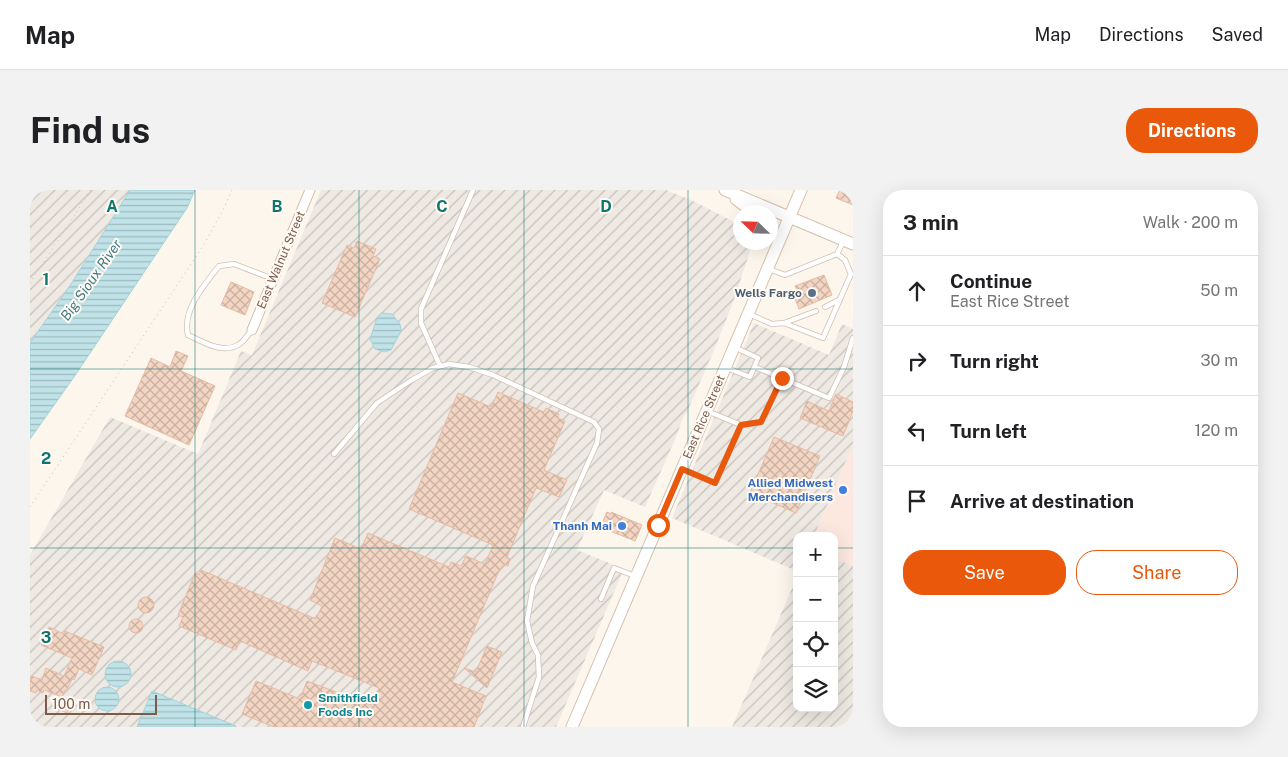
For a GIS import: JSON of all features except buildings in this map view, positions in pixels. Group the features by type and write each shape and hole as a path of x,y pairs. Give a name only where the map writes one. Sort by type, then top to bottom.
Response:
{"street":[{"name":"East Walnut Street","path":"252,330 310,190"},
{"path":"725,190 744,205"},
{"path":"725,190 848,242"},
{"name":"East Rice Street","path":"572,727 801,190"},
{"path":"763,280 768,250"}],"lane":[{"path":"440,366 421,323 421,309 473,190"},
{"path":"768,268 785,275 837,254 848,242"},
{"path":"784,323 823,338 850,274 845,260 837,254"},
{"path":"252,330 240,344 225,349 210,345 188,335 186,324 192,306 203,286 219,266 234,264 273,278"},
{"path":"825,307 840,300"},
{"path":"748,314 772,324 784,323 816,311"},
{"path":"754,367 829,398 844,367 853,338"},
{"path":"726,367 750,377 758,358 734,347"},
{"path":"334,454 377,404 410,381 433,368 449,364 469,367 493,375 594,422 599,429 597,443 533,586 527,621 532,643 538,655 539,676 523,727"},
{"path":"707,410 741,425 761,422 782,378"},
{"path":"682,469 715,483 741,425"},
{"path":"601,599 614,568 636,577"}],"path":[{"path":"30,282 91,190"},
{"path":"30,507 203,246 232,190"}],"shaded area":[{"path":"30,190 130,190 71,284 30,343"},
{"path":"321,190 666,190 691,200 733,221 733,250 750,250 735,297 715,348 645,507 604,490 577,550 624,569 556,727 30,727 30,555 110,417 198,454 241,351 252,355"},
{"path":"754,323 829,355 842,324 853,329 853,444 816,532 793,532 793,569 672,518"},
{"name":"Allied Midwest Merchandisers","path":"853,443 853,566 838,560 838,532 816,532"},
{"path":"838,560 853,566 853,727 732,727 793,586 793,712 838,712"}],"water":[{"name":"Big Sioux River","path":"130,190 195,190 187,208 74,377 30,439 30,343 71,284"},
{"path":"381,313 392,314 400,324 401,331 391,350 384,352 375,349 370,339 377,318"},
{"path":"118,661 127,665 131,674 127,683 118,687 109,683 105,674 109,665"},
{"path":"102,687 112,687 119,694 119,704 112,711 102,711 95,704 95,694"},
{"path":"152,691 236,726 137,727"}],"place":[{"name":"Wells Fargo","path":"812,293"},
{"name":"Allied Midwest Merchandisers","path":"843,490"},
{"name":"Thanh Mai","path":"622,526"},
{"name":"Smithfield Foods Inc","path":"308,705"}],"route":[{"path":"658,525 682,469 715,483 741,425 761,422 782,378"}]}
